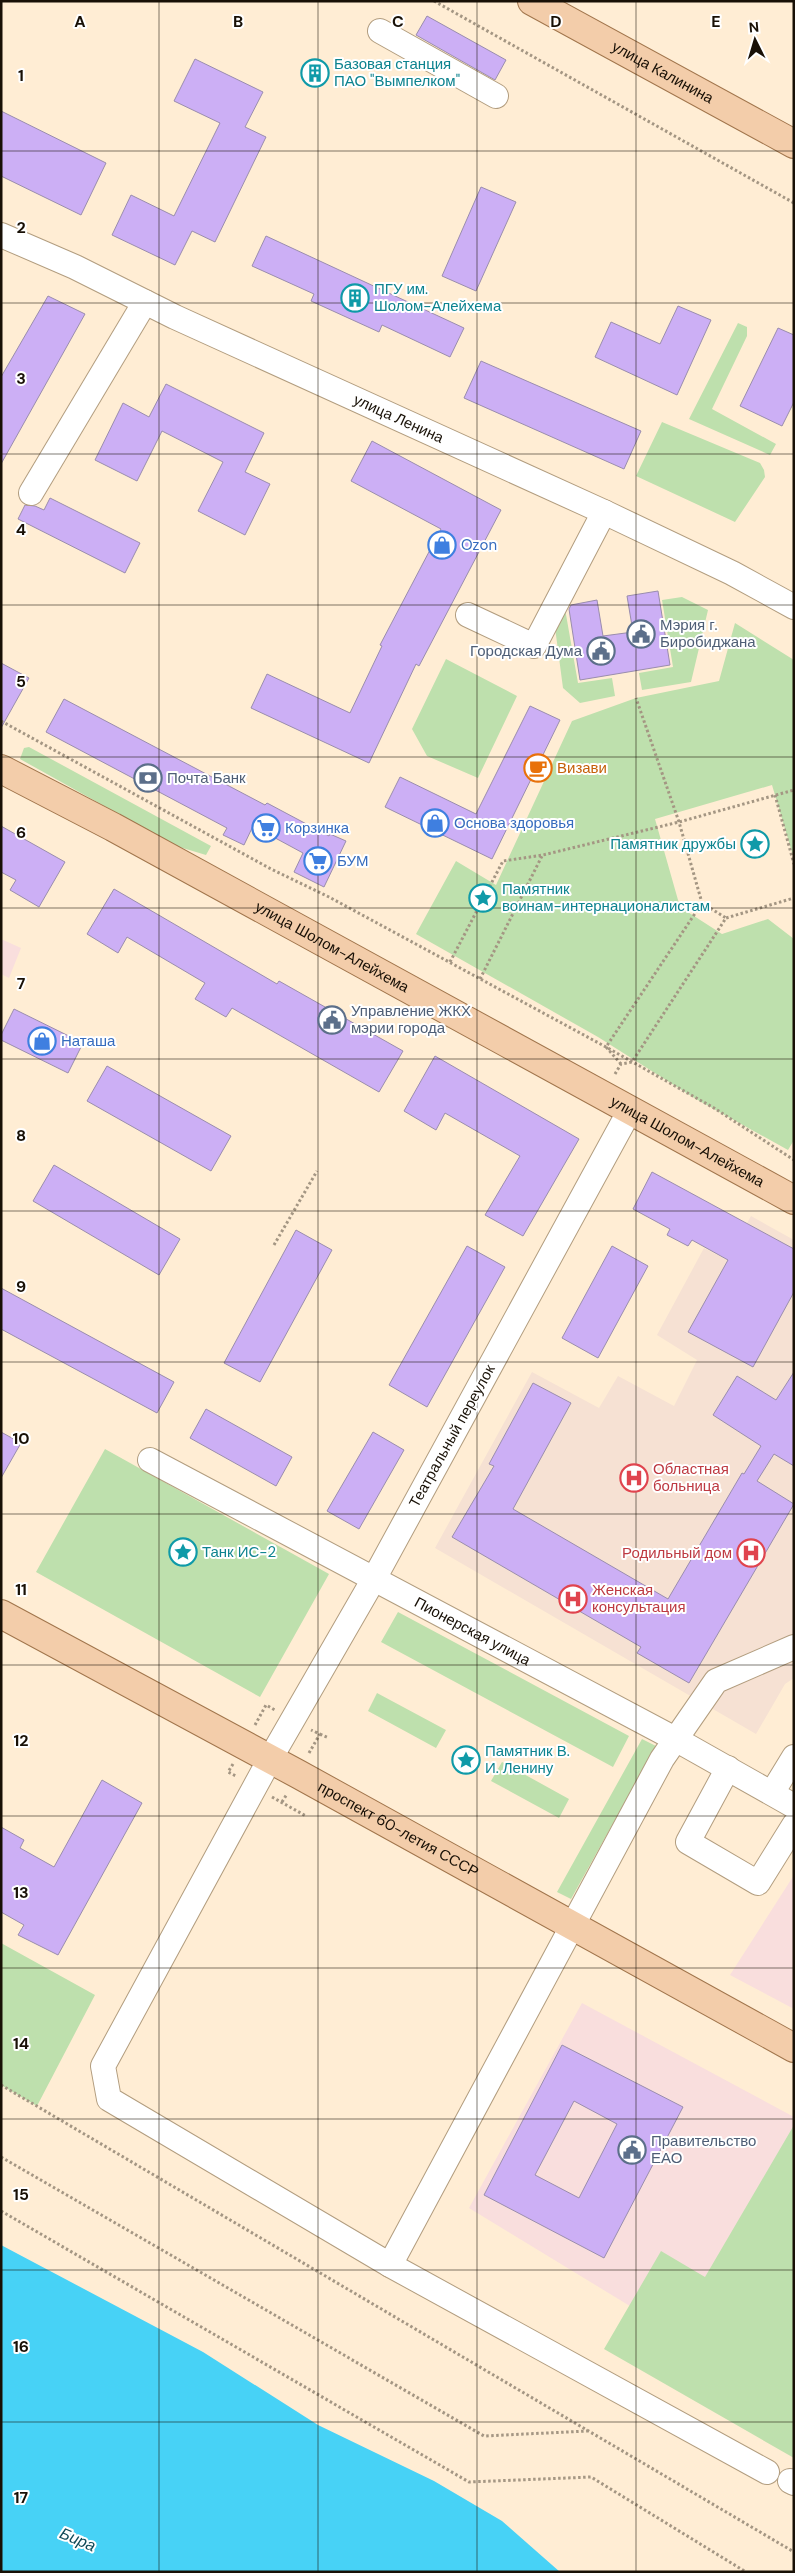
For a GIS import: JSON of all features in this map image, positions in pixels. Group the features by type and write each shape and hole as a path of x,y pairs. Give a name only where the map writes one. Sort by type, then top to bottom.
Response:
{"main road":[{"name":"улица Калинина","path":"532,1 794,144"},
{"name":"улица Шолом-Алейхема","path":"1,769 113,827 794,1200"},
{"name":"проспект 60-летия СССР","path":"1,1614 270,1759 794,2048"}],"street":[{"path":"380,31 496,96"},
{"name":"улица Ленина","path":"1,234 604,512 732,573 794,607"},
{"path":"31,493 145,302"},
{"path":"468,615 534,646 604,512"},
{"name":"Театральный переулок","path":"390,2265 109,2099 104,2066 270,1759 375,1578 630,1110"},
{"name":"Пионерская улица","path":"150,1460 677,1740 794,1806"},
{"path":"767,2472 390,2265 662,1760 716,1681 794,1647"},
{"path":"772,1793 794,1757"},
{"path":"728,1768 688,1842 758,1883 794,1825"}],"path":[{"path":"434,1 794,204"},
{"path":"636,698 679,822 702,902 726,918"},
{"path":"1,721 271,869 330,897 606,1047 714,1108 794,1160"},
{"path":"450,963 503,861 543,855 679,822 794,790"},
{"path":"775,795 794,864"},
{"path":"480,979 543,855"},
{"path":"615,1074 621,1064 632,1062 726,918 794,898"},
{"path":"606,1047 702,902"},
{"path":"606,1047 621,1064"},
{"path":"274,1245 317,1171"},
{"path":"320,1734 328,1738"},
{"path":"282,1802 306,1816"},
{"path":"1,2086 794,2552"},
{"path":"1,2157 484,2436 590,2431"},
{"path":"1,2211 469,2482 590,2477 746,2572"}],"shaded area":[{"path":"1,939 21,948 9,978 1,974"},
{"name":"Областная больница","path":"751,1216 794,1240 794,1678 785,1684 756,1734 435,1548 532,1372 599,1408 618,1376 674,1406 697,1360 657,1335 704,1248 727,1260"},
{"path":"794,1875 794,2009 730,1975"},
{"path":"582,2003 794,2117 794,2406 469,2208"}],"green space":[{"path":"738,323 747,327 747,336 712,409 776,444 770,455 689,419"},
{"path":"662,422 760,463 765,477 735,522 636,476"},
{"path":"682,597 708,610 691,682 642,690 639,673 673,667 662,600"},
{"path":"564,603 578,683 612,678 615,696 580,703 563,688 554,620"},
{"path":"735,623 794,660 794,859 772,785 655,819 680,907 722,934 768,919 794,939 794,1140 788,1150 696,1099 598,1037 416,934 456,861 496,885 572,721 636,698 719,681"},
{"path":"446,659 517,696 478,778 427,756 412,729"},
{"path":"29,747 211,846 206,855 176,846 20,759 24,748"},
{"path":"105,1449 329,1574 260,1697 36,1572"},
{"path":"398,1612 629,1736 613,1767 381,1642"},
{"path":"377,1693 446,1730 436,1748 368,1711"},
{"path":"642,1739 656,1746 571,1899 557,1892"},
{"path":"502,1762 569,1799 559,1818 491,1781"},
{"path":"1,1943 95,1995 37,2106 1,2085"},
{"path":"794,2125 794,2458 604,2349 661,2251 705,2277"}],"water":[{"name":"Бира","path":"1,2245 203,2352 318,2425 434,2481 502,2521 560,2572 1,2572"}],"building":[{"path":"427,16 506,60 495,80 416,35"},
{"path":"195,59 263,92 245,127 266,137 215,242 192,231 175,265 112,235 131,195 174,216 220,123 174,101"},
{"path":"1,111 106,163 81,215 1,176"},
{"path":"481,187 516,202 476,291 442,276"},
{"name":"ПГУ им. Шолом-Алейхема","path":"266,236 464,328 450,357 382,325 379,332 311,301 314,294 252,266"},
{"path":"48,296 85,314 1,464 1,377"},
{"path":"678,306 711,320 677,395 595,357 611,322 660,344"},
{"path":"778,328 794,335 794,402 782,426 740,406"},
{"path":"481,361 641,431 624,469 464,398"},
{"path":"166,384 264,433 245,472 270,484 245,535 198,511 223,462 162,431 137,481 95,460 123,403 149,417"},
{"path":"372,441 501,510 419,666 416,664 369,763 251,708 267,674 350,713 382,646 380,645 441,529 351,481"},
{"path":"50,498 140,543 125,573 18,519 25,505 35,506 44,510"},
{"name":"Мэрия г. Биробиджана","path":"658,591 670,665 580,680 569,609 571,605 597,600 603,636 633,632 627,596"},
{"path":"1,663 29,678 1,728"},
{"path":"64,699 265,805 267,803 329,836 330,834 346,841 324,887 294,872 303,853 253,826 244,845 223,835 227,828 46,732"},
{"path":"530,706 560,720 492,859 385,807 400,777 476,814"},
{"path":"1,826 65,862 39,907 10,890 16,880 1,872"},
{"path":"114,889 277,984 279,981 403,1051 379,1092 232,1008 226,1017 195,999 205,983 127,937 118,953 87,934"},
{"name":"Наташа","path":"14,1009 83,1043 68,1073 1,1040 1,1035"},
{"path":"435,1056 579,1139 523,1236 485,1215 520,1156 445,1113 436,1130 404,1111"},
{"path":"107,1066 231,1136 211,1171 87,1101"},
{"path":"54,1165 180,1239 159,1275 33,1201"},
{"path":"652,1172 794,1249 794,1292 753,1367 688,1332 728,1260 692,1240 688,1246 667,1235 670,1229 633,1209"},
{"path":"296,1230 332,1250 260,1382 224,1363"},
{"path":"467,1246 505,1267 427,1407 389,1385"},
{"path":"612,1246 648,1266 598,1358 562,1338"},
{"path":"1,1288 174,1382 157,1413 1,1329"},
{"path":"794,1372 794,1466 774,1454 757,1481 794,1504 689,1683 637,1653 641,1647 452,1537 494,1466 489,1464 533,1383 571,1403 513,1509 668,1599 742,1473 744,1474 761,1446 713,1415 737,1376 776,1400"},
{"path":"206,1409 292,1457 276,1486 190,1438"},
{"path":"1,1432 21,1443 1,1478"},
{"path":"373,1432 404,1450 359,1529 327,1511"},
{"path":"102,1780 142,1803 58,1955 18,1935 24,1925 1,1912 1,1827 24,1840 20,1848 54,1867"},
{"name":"Правительство ЕАО","path":"562,2045 683,2107 604,2258 484,2195","holes":["574,2101 617,2124 579,2198 535,2175"]}],"place":[{"name":"Базовая станция ПАО \"Вымпелком\"","path":"315,73"},
{"name":"ПГУ им. Шолом-Алейхема","path":"355,298"},
{"name":"Ozon","path":"442,545"},
{"name":"Мэрия г. Биробиджана","path":"641,634"},
{"name":"Городская Дума","path":"601,651"},
{"name":"Визави","path":"538,768"},
{"name":"Почта Банк","path":"148,778"},
{"name":"Основа здоровья","path":"435,823"},
{"name":"Корзинка","path":"266,828"},
{"name":"Памятник дружбы","path":"755,844"},
{"name":"БУМ","path":"318,861"},
{"name":"Памятник воинам-интернационалистам","path":"483,898"},
{"name":"Управление ЖКХ мэрии города","path":"332,1020"},
{"name":"Наташа","path":"42,1041"},
{"name":"Областная больница","path":"634,1478"},
{"name":"Танк ИС-2","path":"183,1552"},
{"name":"Родильный дом","path":"751,1553"},
{"name":"Женская консультация","path":"573,1599"},
{"name":"Памятник В. И. Ленину","path":"466,1760"},
{"name":"Правительство ЕАО","path":"632,2150"}]}
